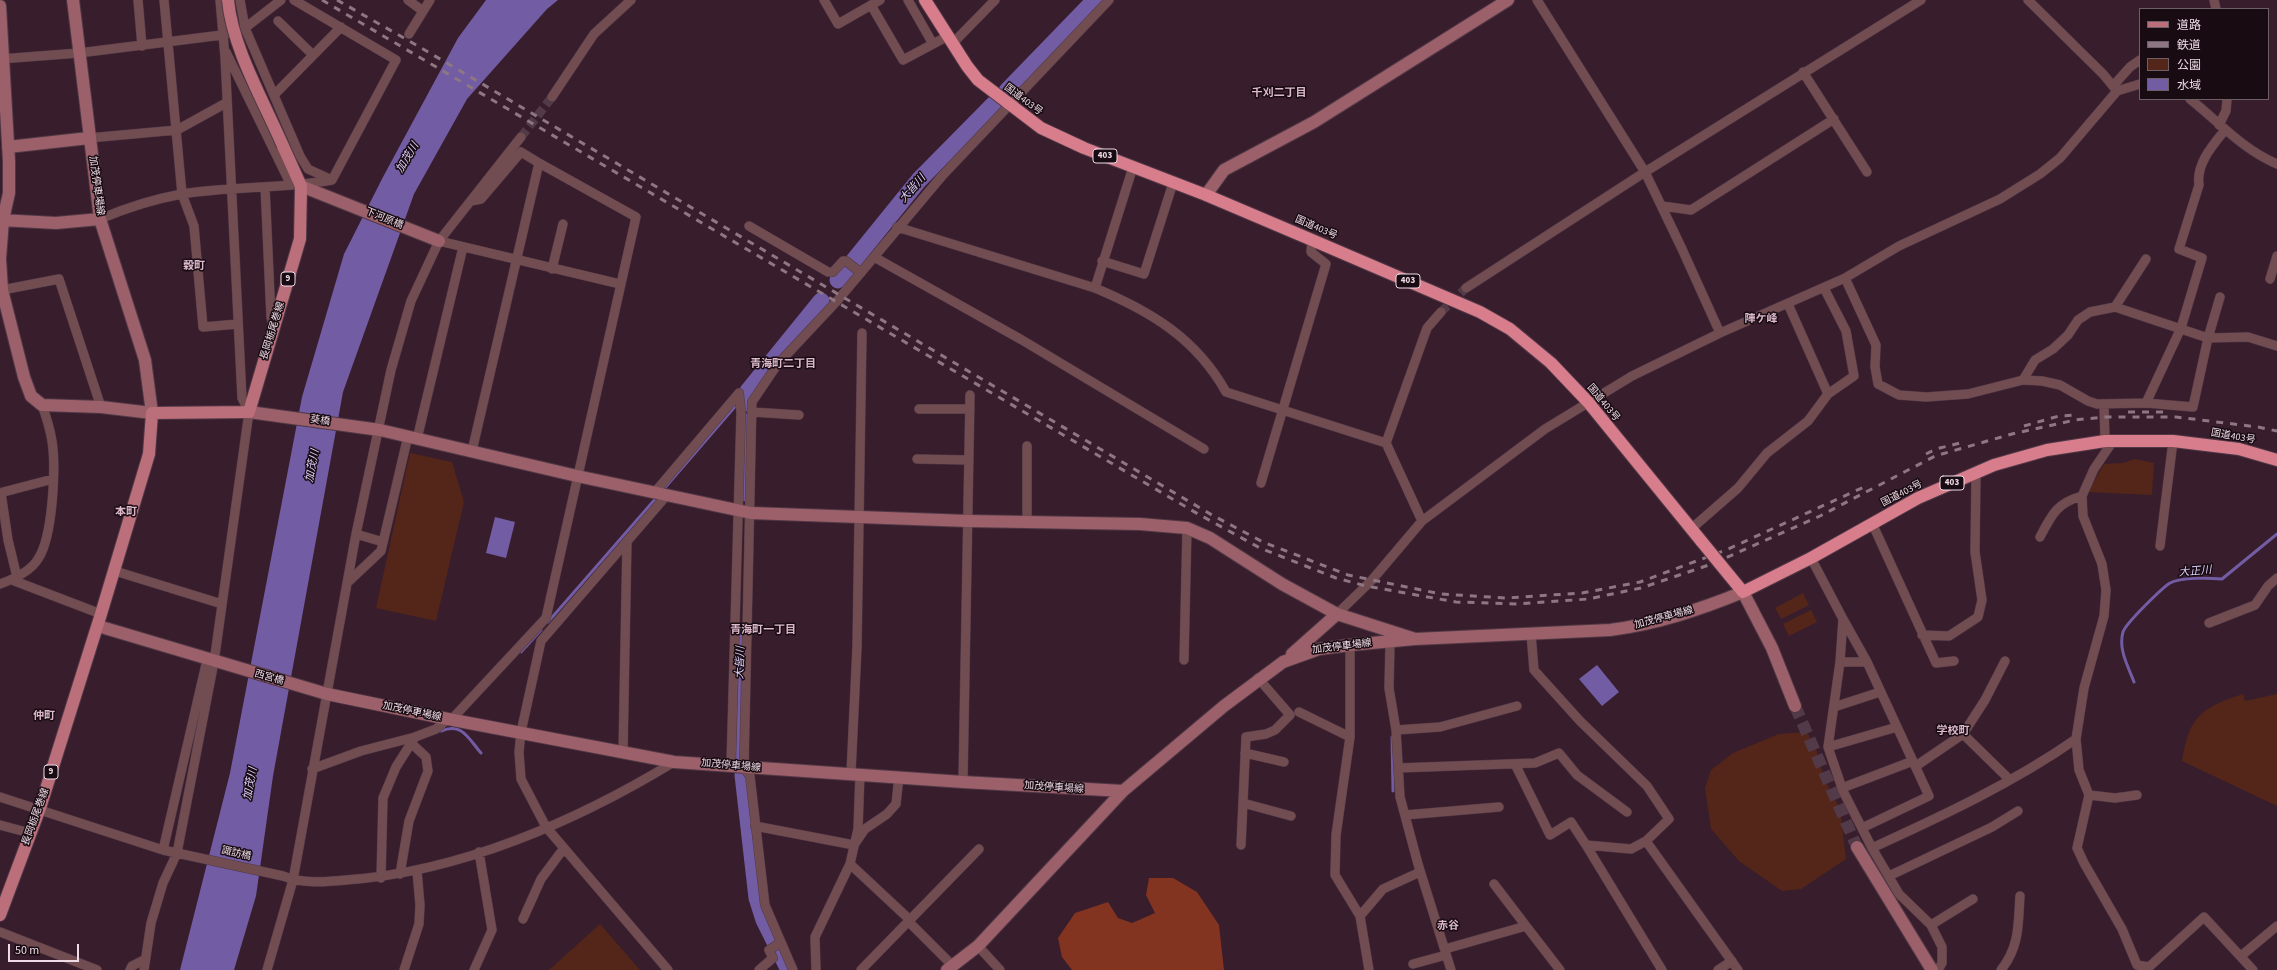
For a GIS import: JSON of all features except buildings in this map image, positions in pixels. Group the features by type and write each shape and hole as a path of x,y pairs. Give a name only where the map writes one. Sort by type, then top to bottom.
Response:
{"highway":[{"name":"国道403号","path":"925,0 950,40 978,80 1041,128 1084,148 1206,195 1312,240 1480,312 1510,329 1551,363 1588,402 1743,592 1811,558 1918,498 1994,465 2047,450 2109,441 2173,441 2239,449 2277,460"}],"main road":[{"name":"長岡栃尾巻線","path":"228,0 230,19 240,48 283,146 296,185 300,239 249,412"},
{"path":"152,414 249,412"},
{"name":"9","path":"98,626 149,454 152,414"},
{"name":"長岡栃尾巻線","path":"0,915 40,808 98,626"}],"street":[{"name":"加茂停車場線","path":"73,0 100,219 145,360 152,414"},
{"path":"138,0 142,46"},
{"path":"164,0 182,194 194,226 203,327 238,324"},
{"path":"130,970 132,966 144,965 151,923 163,883 180,853 214,662 249,412 242,398 224,48 220,0"},
{"path":"240,0 245,28 308,169 332,180"},
{"path":"2,59 79,53 222,35 245,28 281,0"},
{"path":"294,0 396,60 332,180"},
{"path":"408,0 423,11"},
{"path":"409,34 430,0"},
{"path":"552,97 594,34 631,0"},
{"path":"824,0 838,24 880,0"},
{"path":"908,0 934,44"},
{"path":"871,5 903,60 934,44 950,40 995,0"},
{"path":"794,970 780,942 766,905 750,776 744,768 751,513 752,402 777,365 837,301 855,268 874,257 897,227 942,176 1109,0"},
{"path":"1206,195 1224,170 1314,122 1508,0"},
{"path":"1537,0 1645,172 1720,333"},
{"path":"1466,288 1645,172 1921,0"},
{"path":"2028,0 2115,88"},
{"path":"0,6 4,118 8,147 9,193 2,220 0,259 3,311 31,396 42,405 52,441 53,479 53,503 39,559 15,578 0,584"},
{"path":"278,21 313,55"},
{"path":"274,95 341,27"},
{"path":"224,48 296,185"},
{"path":"1283,662 1337,614 1372,580 1422,521 1545,429 1632,376 1720,333 1845,278 1899,246 2000,199 2040,174 2060,158 2130,67 2139,61"},
{"path":"1804,72 1867,172"},
{"path":"2115,88 2139,84"},
{"path":"2191,100 2222,128 2256,154 2277,164"},
{"path":"2146,403 2181,328 2202,258 2180,249 2199,185 2198,175 2208,150 2222,128 2227,100"},
{"path":"8,147 177,130 226,103"},
{"path":"1662,206 1691,210 1834,119"},
{"path":"267,970 293,880 312,770 322,693 377,429 411,301 439,241 521,137"},
{"path":"471,201 481,199 521,152 538,163 636,217 521,732 519,752 520,778 546,827 668,970"},
{"path":"472,451 538,163"},
{"path":"1095,288 1102,261 1133,167"},
{"path":"2,220 56,223 100,219 130,207 182,194 296,185 332,180"},
{"path":"1102,261 1144,274 1173,183"},
{"name":"下河原橋","path":"296,185 329,196 439,241"},
{"path":"265,187 270,317 274,330"},
{"path":"552,269 563,224"},
{"path":"749,226 828,272 833,272 843,261 846,261 855,268"},
{"path":"897,227 1095,288 1125,301 1165,324 1191,345 1214,371 1226,392 1282,408 1386,443"},
{"path":"1261,483 1282,408 1326,264 1310,252 1312,240"},
{"path":"439,241 620,284"},
{"path":"346,583 382,550 463,247"},
{"path":"2270,279 2277,256"},
{"path":"874,257 1022,340 1204,449"},
{"path":"2115,307 2146,259"},
{"path":"1845,278 1876,345 1875,367 1878,384 1887,390 1900,395 1926,397 1968,394 2024,380 2060,385 2088,401 2104,404 2146,403 2193,407 2208,338 2220,297"},
{"path":"2,290 59,279 101,408"},
{"path":"1691,529 1738,488 1767,453 1808,421 1828,394 1854,376 1846,331 1824,288"},
{"path":"1788,304 1828,394"},
{"path":"2024,380 2035,360 2053,349 2068,335 2078,320 2090,312 2115,307 2208,338 2248,337 2277,346"},
{"path":"1422,521 1386,443 1427,328 1441,312"},
{"path":"816,970 814,937 850,864 858,828 856,774 857,648 862,333"},
{"path":"655,492 739,393 740,408 731,766"},
{"path":"963,782 970,395"},
{"path":"2104,404 2109,441 2082,496 2083,516 2102,564 2106,590 2104,616 2084,688 2076,739 2079,770 2089,795 2077,848 2084,864 2122,929 2140,967 2149,967 2204,917 2253,970"},
{"path":"42,405 101,408 152,414"},
{"path":"919,409 970,409"},
{"name":"葵橋","path":"249,412 377,429 577,476 751,513 968,521 1140,524 1187,528 1210,538 1282,584 1337,614 1415,639"},
{"path":"752,412 799,415"},
{"path":"2160,546 2173,441"},
{"path":"1026,522 1027,446"},
{"path":"917,459 970,460"},
{"path":"1922,635 1950,636 1978,617 1982,600 1975,552 1976,473"},
{"path":"15,578 0,493 53,479"},
{"path":"542,638 667,495"},
{"path":"2040,537 2058,507 2069,500 2082,496"},
{"path":"1872,523 1936,664 1954,661"},
{"path":"1184,660 1187,528"},
{"path":"356,534 383,542"},
{"path":"622,753 628,541"},
{"path":"1811,558 1867,662 1929,796 1862,828"},
{"path":"115,571 222,604"},
{"path":"15,578 101,614"},
{"path":"2209,623 2256,605 2268,586 2277,578"},
{"name":"加茂停車場線","path":"322,693 450,720 521,732 674,762 744,768 900,776 963,782 1123,791 1258,678 1283,662 1319,649 1415,639 1531,634 1637,626 1676,617 1743,592"},
{"path":"1743,592 1772,648 1794,706"},
{"path":"312,770 360,751 413,740 436,729 450,720 546,618"},
{"path":"1843,619 1840,662 1828,747 1842,788 1872,848 1899,894 1931,925 1942,947 1942,963 1938,970"},
{"path":"98,626 214,662"},
{"path":"1531,634 1534,670 1580,721 1647,786 1669,819 1646,841 1631,849 1586,845"},
{"path":"1390,642 1389,688 1396,730 1400,797 1420,872 1451,970"},
{"path":"1350,645 1350,737 1336,835 1335,875 1360,916 1369,970"},
{"path":"1842,788 1914,764 1963,734 1985,700 2005,661"},
{"path":"162,850 214,662"},
{"name":"西宮橋","path":"214,662 322,693"},
{"path":"1840,662 1867,662"},
{"path":"1241,845 1246,737 1266,734 1275,730 1289,717 1258,678"},
{"path":"1834,708 1880,692"},
{"path":"1396,730 1440,727 1517,706"},
{"path":"1299,712 1350,737"},
{"path":"1828,747 1897,727"},
{"path":"1963,734 2010,780"},
{"path":"1872,848 1940,816 2010,780 2051,756 2076,739"},
{"path":"400,874 409,821 428,771 426,757 413,740"},
{"path":"381,878 383,798 396,767 413,740"},
{"path":"1245,753 1284,762"},
{"path":"1398,768 1535,763 1559,753 1577,775 1627,812"},
{"name":"諏訪橋","path":"0,797 40,808 162,850 283,876 293,880 326,882 381,878 417,871 479,852 546,827 607,798 674,762"},
{"path":"1515,764 1550,834 1571,822 1662,970"},
{"path":"854,845 865,829 887,814 896,804 900,776"},
{"path":"850,864 908,920 950,968 978,946 1123,791"},
{"path":"2089,795 2115,798 2137,795"},
{"path":"1243,803 1291,816"},
{"path":"1405,814 1499,807"},
{"path":"1889,876 1992,827 2018,811"},
{"path":"0,825 30,834"},
{"path":"755,826 854,845"},
{"path":"1646,841 1738,970"},
{"path":"523,919 541,879 564,848"},
{"path":"1857,848 1932,970"},
{"path":"861,970 908,920 979,849"},
{"path":"474,970 492,930 479,852"},
{"path":"404,970 419,924 420,905 417,871"},
{"path":"1360,916 1383,889 1420,872"},
{"path":"1494,884 1560,970"},
{"path":"2001,970 2012,956 2017,941 2020,896"},
{"path":"1931,925 1973,899"},
{"path":"1413,964 1526,926"},
{"path":"2241,956 2277,926"},
{"path":"0,932 97,970"},
{"path":"759,970 773,958 769,950 780,942"},
{"path":"978,946 1000,970"},
{"path":"1718,970 1732,961"}],"green space":[{"path":"410,453 452,462 464,502 436,621 376,608"},
{"path":"2135,459 2154,463 2152,495 2088,492 2104,464 2123,463"},
{"path":"1803,593 1809,605 1781,619 1775,608"},
{"path":"1811,610 1817,622 1789,636 1783,624"},
{"path":"2243,694 2245,701 2277,694 2277,806 2182,761 2189,734 2193,724 2199,716 2207,709 2217,704"},
{"path":"1807,732 1816,749 1825,780 1840,809 1846,859 1801,889 1782,891 1739,861 1711,829 1705,788 1711,770 1733,753 1779,734"},
{"path":"600,924 640,970 549,970"}],"shaded area":[{"path":"1149,878 1173,878 1197,892 1219,925 1224,970 1072,970 1062,957 1058,938 1075,913 1108,902 1118,918 1132,923 1155,913 1146,895"}],"water":[{"name":"加茂川","path":"486,0 558,0 547,9 467,99 414,194 343,392 273,776 256,896 234,970 180,970 230,773 302,397 344,254 383,177 458,38"},
{"path":"495,517 515,522 506,558 486,553"},
{"path":"1597,665 1619,692 1602,706 1579,679"}],"waterway":[{"name":"大皆川","path":"1007,91 1095,0"},
{"name":"大皆川","path":"838,280 919,180 994,104"},
{"name":"大皆川","path":"746,403 748,391 821,301"},
{"name":"大皆川","path":"741,399 748,391"},
{"path":"662,491 738,403"},
{"name":"大皆川","path":"746,422 746,493"},
{"path":"548,622 657,497"},
{"name":"大正川","path":"2134,682 2124,657 2122,645 2123,632 2130,621 2170,583 2196,578 2222,579 2277,534"},
{"path":"521,652 541,630"},
{"name":"大皆川","path":"738,758 743,636"},
{"path":"441,731 448,729 459,730 468,737 481,753"},
{"path":"1392,737 1393,791"},
{"name":"大皆川","path":"743,775 757,898 764,920 789,970"}],"tunnel":[{"path":"521,137 552,97"},
{"path":"1441,312 1466,288"},
{"path":"1795,706 1857,847"}],"railway":[{"path":"322,0 1198,514 1260,548 1336,578 1366,586 1456,602 1518,604 1588,599 1641,588 1712,564 1820,516 1935,456 2012,434 2075,420 2104,417 2176,417 2258,427 2277,431"},
{"path":"337,0 418,46 1212,515 1263,542 1348,575 1441,594 1506,598 1582,593 1640,582 1726,550 1864,487"},
{"path":"2128,412 2166,412"},
{"path":"2024,426 2059,416 2078,415"},
{"path":"1926,454 1936,449 1960,443"}],"district":[{"name":"千刈二丁目","path":"1279,94"},
{"name":"穀町","path":"194,267"},
{"name":"陣ケ峰","path":"1761,320"},
{"name":"青海町二丁目","path":"783,365"},
{"name":"本町","path":"126,513"},
{"name":"青海町一丁目","path":"763,631"},
{"name":"仲町","path":"44,717"},
{"name":"学校町","path":"1953,732"},
{"name":"赤谷","path":"1448,927"}]}
